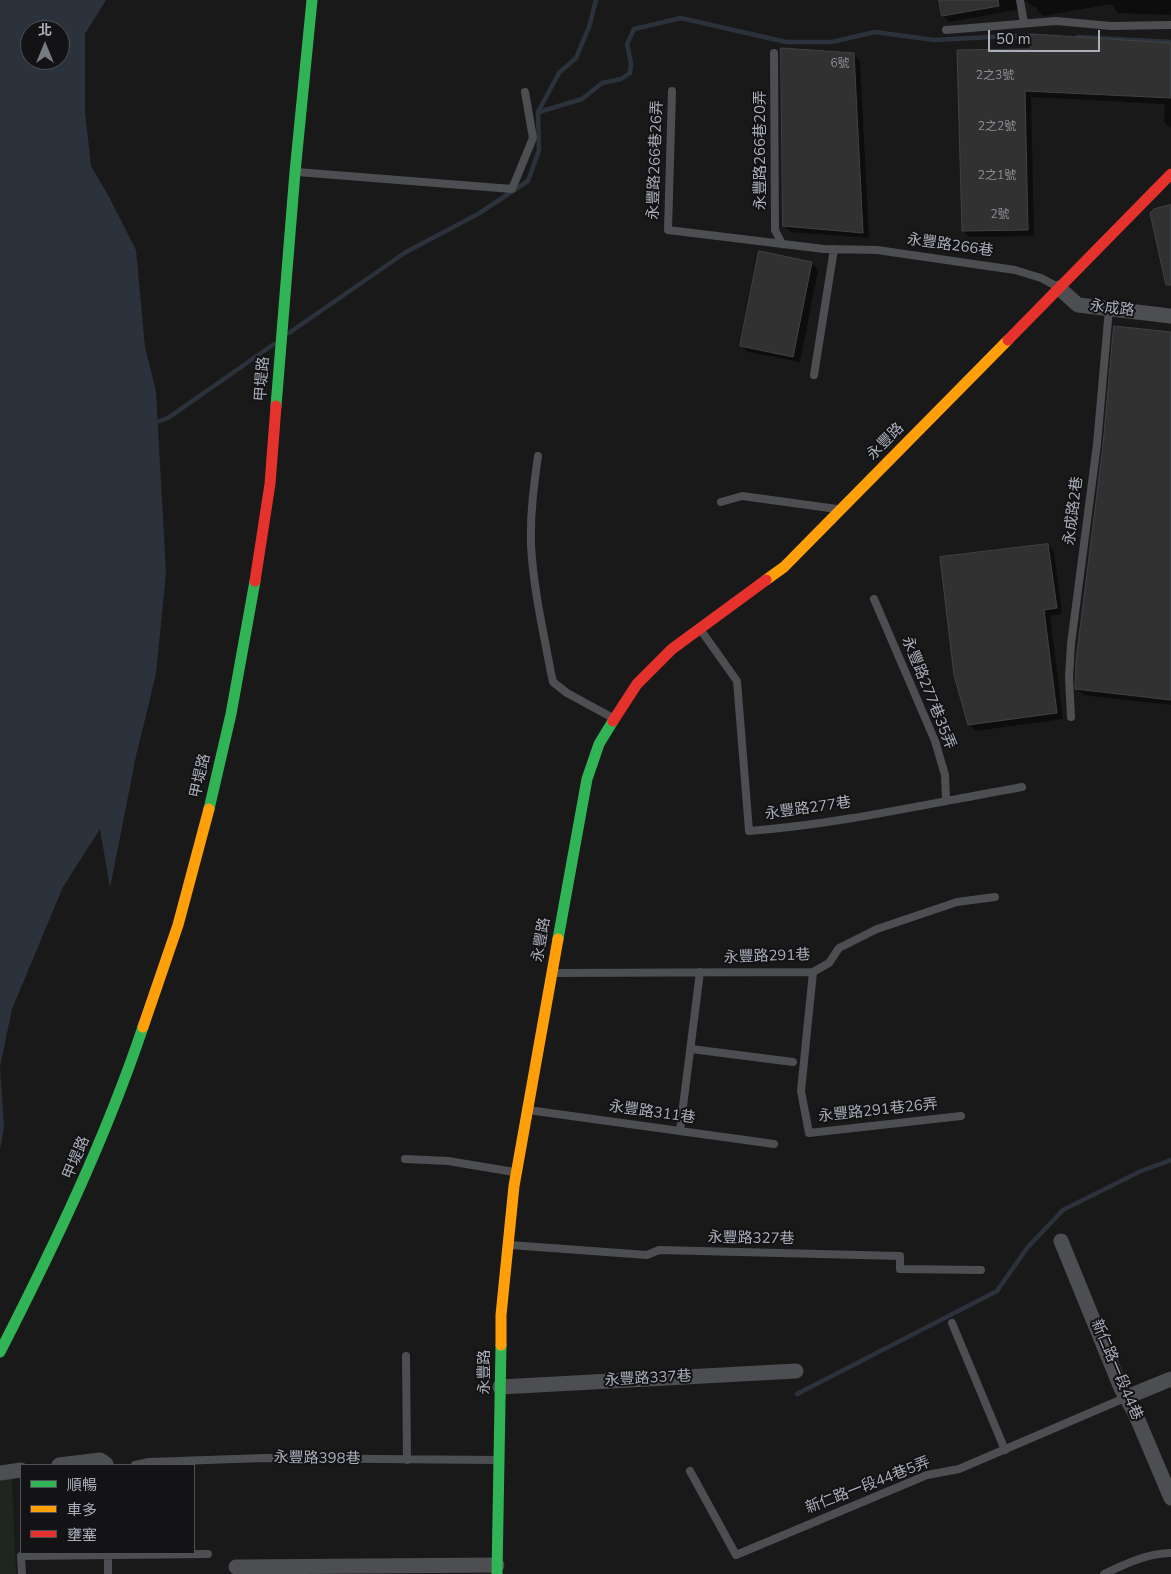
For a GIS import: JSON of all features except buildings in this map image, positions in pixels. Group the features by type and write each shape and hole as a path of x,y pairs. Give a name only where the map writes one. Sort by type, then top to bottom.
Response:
{"street":[{"name":"甲堤路","path":"0,1352 44,1266 104,1134 131,1063 178,925 204,829 231,714 248,625 270,484 281,333 312,0"},
{"name":"永豐路","path":"497,1569 501,1316 516,1172 587,779 599,744 613,718 637,684 672,649 784,567 1171,174"},
{"name":"永成路","path":"1059,288 1078,305 1171,316"},
{"name":"新仁路一段44巷","path":"1061,1241 1121,1388 1169,1489"},
{"name":"永豐路337巷","path":"500,1387 796,1370"},
{"path":"1126,1397 1171,1379"},
{"path":"67,1464 100,1460 105,1464"},
{"path":"0,1473 20,1470"},
{"path":"236,1568 497,1569"}],"lane":[{"path":"1020,0 1024,23"},
{"path":"946,30 1056,21 1111,26 1171,26"},
{"name":"永豐路266巷20弄","path":"774,53 775,230 782,244"},
{"name":"永豐路266巷26弄","path":"668,230 672,91"},
{"path":"295,172 512,189 533,138 525,92"},
{"name":"永豐路266巷","path":"668,230 834,249 877,250 1015,270 1041,278 1059,288"},
{"path":"814,375 834,249"},
{"name":"永成路2巷","path":"1072,717 1069,677 1071,644 1097,444 1109,309"},
{"path":"538,456 531,516 531,544 537,596 550,673 553,682 567,693 613,718"},
{"path":"721,502 742,496 842,509"},
{"name":"永豐路277巷35弄","path":"874,599 935,741 945,776 946,800"},
{"name":"永豐路277巷","path":"700,629 737,681 749,831 832,821 1022,787"},
{"name":"永豐路291巷","path":"551,973 813,972 829,963 839,948 877,929 957,902 995,897"},
{"path":"680,1130 700,972"},
{"name":"永豐路291巷26弄","path":"813,972 800,1091 809,1133 961,1116"},
{"path":"691,1049 793,1062"},
{"name":"永豐路311巷","path":"526,1109 774,1144"},
{"path":"405,1159 448,1161 516,1172"},
{"name":"永豐路327巷","path":"508,1245 647,1255 659,1250 900,1256 900,1269 981,1270"},
{"path":"952,1323 1005,1450"},
{"path":"406,1356 407,1460"},
{"name":"新仁路一段44巷5弄","path":"690,1471 736,1555 927,1475 960,1469 1126,1397"},
{"name":"永豐路398巷","path":"140,1464 149,1462 264,1458 499,1460"},
{"path":"1104,1574 1141,1558 1171,1553"},
{"path":"108,1554 108,1574"},
{"path":"22,1574 22,1556 208,1554"}],"shaded area":[{"path":"0,0 106,0 85,34 85,112 91,166 136,250 145,347 156,392 166,572 156,674 136,756 110,888 100,829 63,887 12,1009 0,1067"},
{"path":"0,1067 4,1127 0,1150"},
{"path":"12,1477 16,1574 0,1574 0,1478"}],"waterway":[{"path":"289,333 406,252 478,214 528,181 539,150 538,112 559,73 576,58 589,27 596,0"},
{"path":"539,112 582,99 602,83 621,79 630,73 631,63 627,44 634,29 681,18 786,42 832,42 875,32 934,40 1035,36"},
{"path":"1078,37 1171,42"},
{"path":"154,423 168,418 274,344"},
{"path":"797,1394 997,1291 1027,1248 1063,1210 1141,1171 1171,1160"}],"traffic: fast":[{"path":"276,406 295,172 312,0"},
{"path":"209,809 231,714 255,581"},
{"path":"558,939 587,779 599,744 613,721"},
{"path":"0,1352 78,1192 112,1111 143,1027"},
{"path":"497,1574 501,1345"}],"traffic: slow":[{"path":"766,580 784,567 1008,340"},
{"path":"143,1027 178,925 209,809"},
{"path":"501,1345 501,1315 514,1186 558,939"}],"traffic: jam":[{"path":"1008,340 1171,174"},
{"path":"255,581 270,484 276,406"},
{"path":"613,721 637,684 672,649 766,580"}]}
